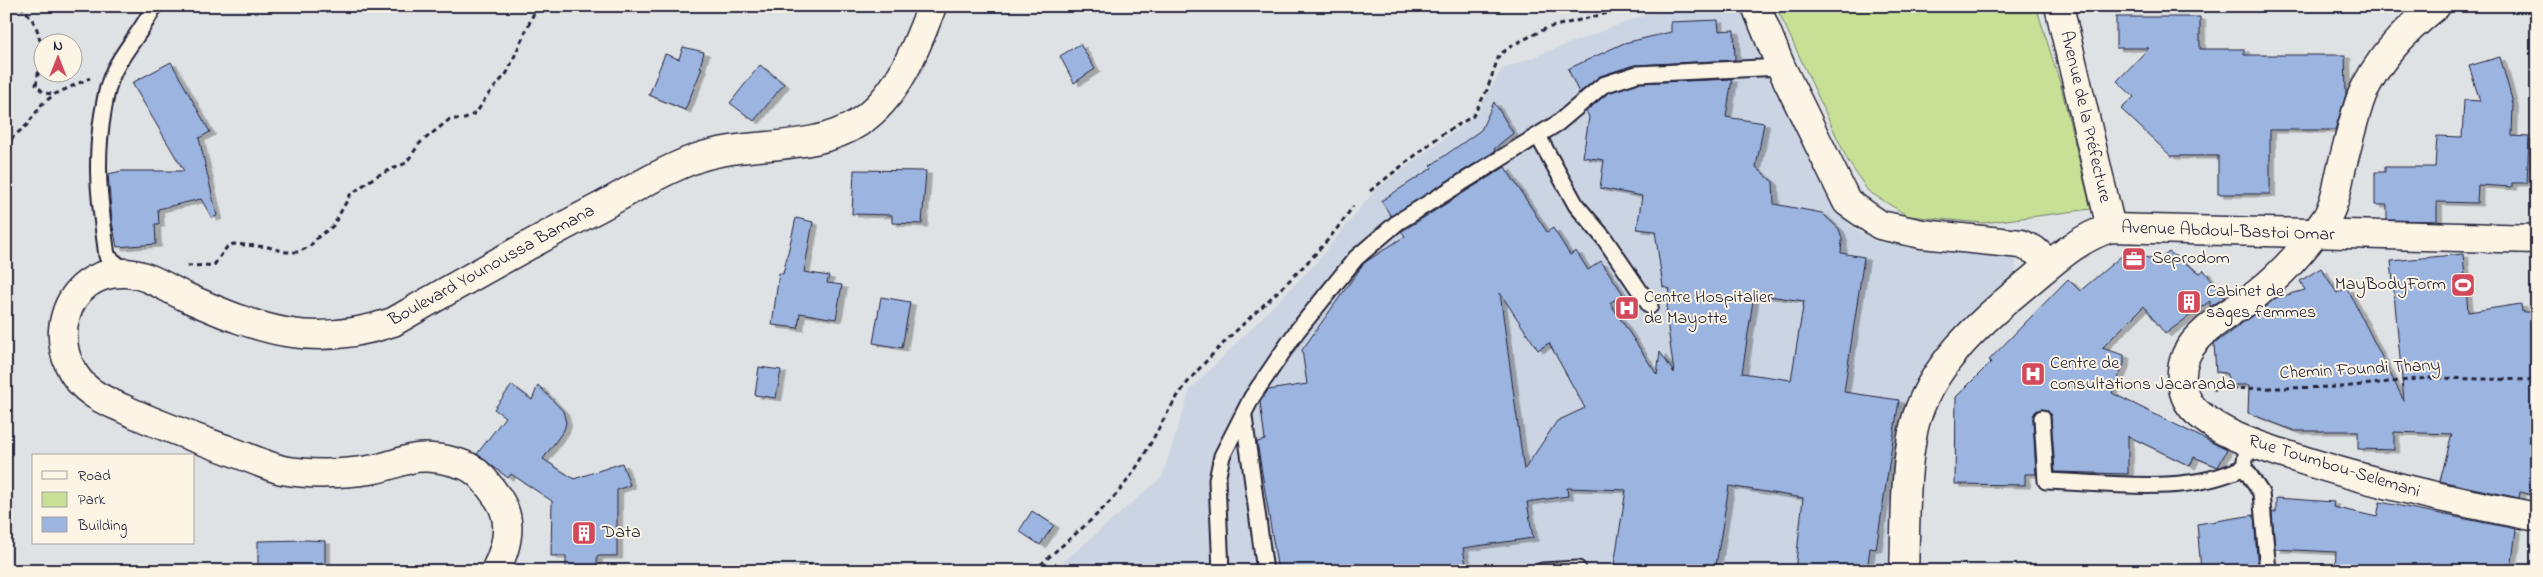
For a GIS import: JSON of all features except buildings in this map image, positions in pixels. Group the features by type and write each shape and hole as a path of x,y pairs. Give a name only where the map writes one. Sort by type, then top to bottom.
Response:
{"street":[{"name":"Boulevard Younoussa Bamana","path":"495,571 504,554 508,533 503,506 480,476 466,465 433,458 416,458 394,466 367,471 335,473 283,470 158,425 104,400 86,388 74,374 65,356 63,323 69,305 79,290 90,280 103,274 128,273 151,280 218,311 280,332 305,336 332,336 378,327 393,322 532,242 688,162 715,153 746,147 817,139 836,134 858,123 882,103 899,79 918,42 932,6"},
{"path":"1756,6 1781,67 1847,202 1880,225 1922,234 2021,244 2034,250 2050,264"},
{"name":"Avenue de la Préfecture","path":"2059,6 2111,228"},
{"path":"2186,398 2181,381 2182,368 2191,347 2217,322 2269,284 2315,235 2328,216 2362,95 2382,60 2418,20 2436,6"},
{"name":"Avenue Abdoul-Bastoi Omar","path":"1904,571 1909,468 1914,427 1933,382 1969,337 2005,302 2086,237 2111,228 2315,235 2537,239"},
{"name":"Rue Toumbou-Selemani","path":"2186,398 2197,413 2221,430 2246,454 2322,467 2384,484 2537,517"}],"lane":[{"path":"128,273 107,256 98,190 97,157 100,128 114,72 145,26 154,6"},
{"path":"1221,571 1217,480 1222,456 1244,417 1252,397 1296,331 1356,258 1398,222 1558,123 1603,85 1618,78 1661,72 1781,67"},
{"path":"1538,136 1576,206 1604,238 1650,306"},
{"path":"1244,417 1265,571"},
{"path":"2042,418 2046,480 2169,485 2192,483 2229,474 2246,454 2261,493 2268,571"},
{"path":"1542,571 1578,569"}],"path":[{"path":"20,6 34,20 41,49 36,85 44,93 55,94"},
{"path":"181,267 214,265 227,247 233,244 268,247 286,252 305,250 333,226 350,195 376,176 406,163 420,142 450,119 466,119 476,112 486,97 507,73 537,6"},
{"path":"1370,191 1441,135 1472,116 1487,90 1498,55 1513,45 1547,28 1637,6"},
{"path":"6,147 16,134 28,125 42,104 55,94 81,80 114,72"},
{"path":"1034,571 1105,507 1125,483 1163,416 1192,376 1300,269 1354,206"},
{"name":"Chemin Foundi Thany","path":"2186,398 2216,388 2342,387 2428,378 2537,380"},
{"path":"790,571 810,565 831,571"}],"shaded area":[{"name":"Centre Hospitalier de Mayotte","path":"1707,6 1753,6 1836,203 1851,226 1874,241 2011,256 2016,259 2015,274 2006,286 1940,348 1914,383 1891,516 1887,571 1053,571 1162,477 1190,390 1315,264 1376,189 1475,116 1502,69 1647,14"}],"green space":[{"path":"1776,6 2036,6 2060,83 2091,209 1983,223 1908,216 1868,191 1848,161"}],"place":[{"name":"Seprodom","path":"2134,259"},
{"name":"MayBodyForm","path":"2463,285"},
{"name":"Cabinet de sages femmes","path":"2189,302"},
{"name":"Centre Hospitalier de Mayotte","path":"1627,308"},
{"name":"Centre de consultations Jacaranda","path":"2033,374"},
{"name":"Data","path":"584,533"}]}
